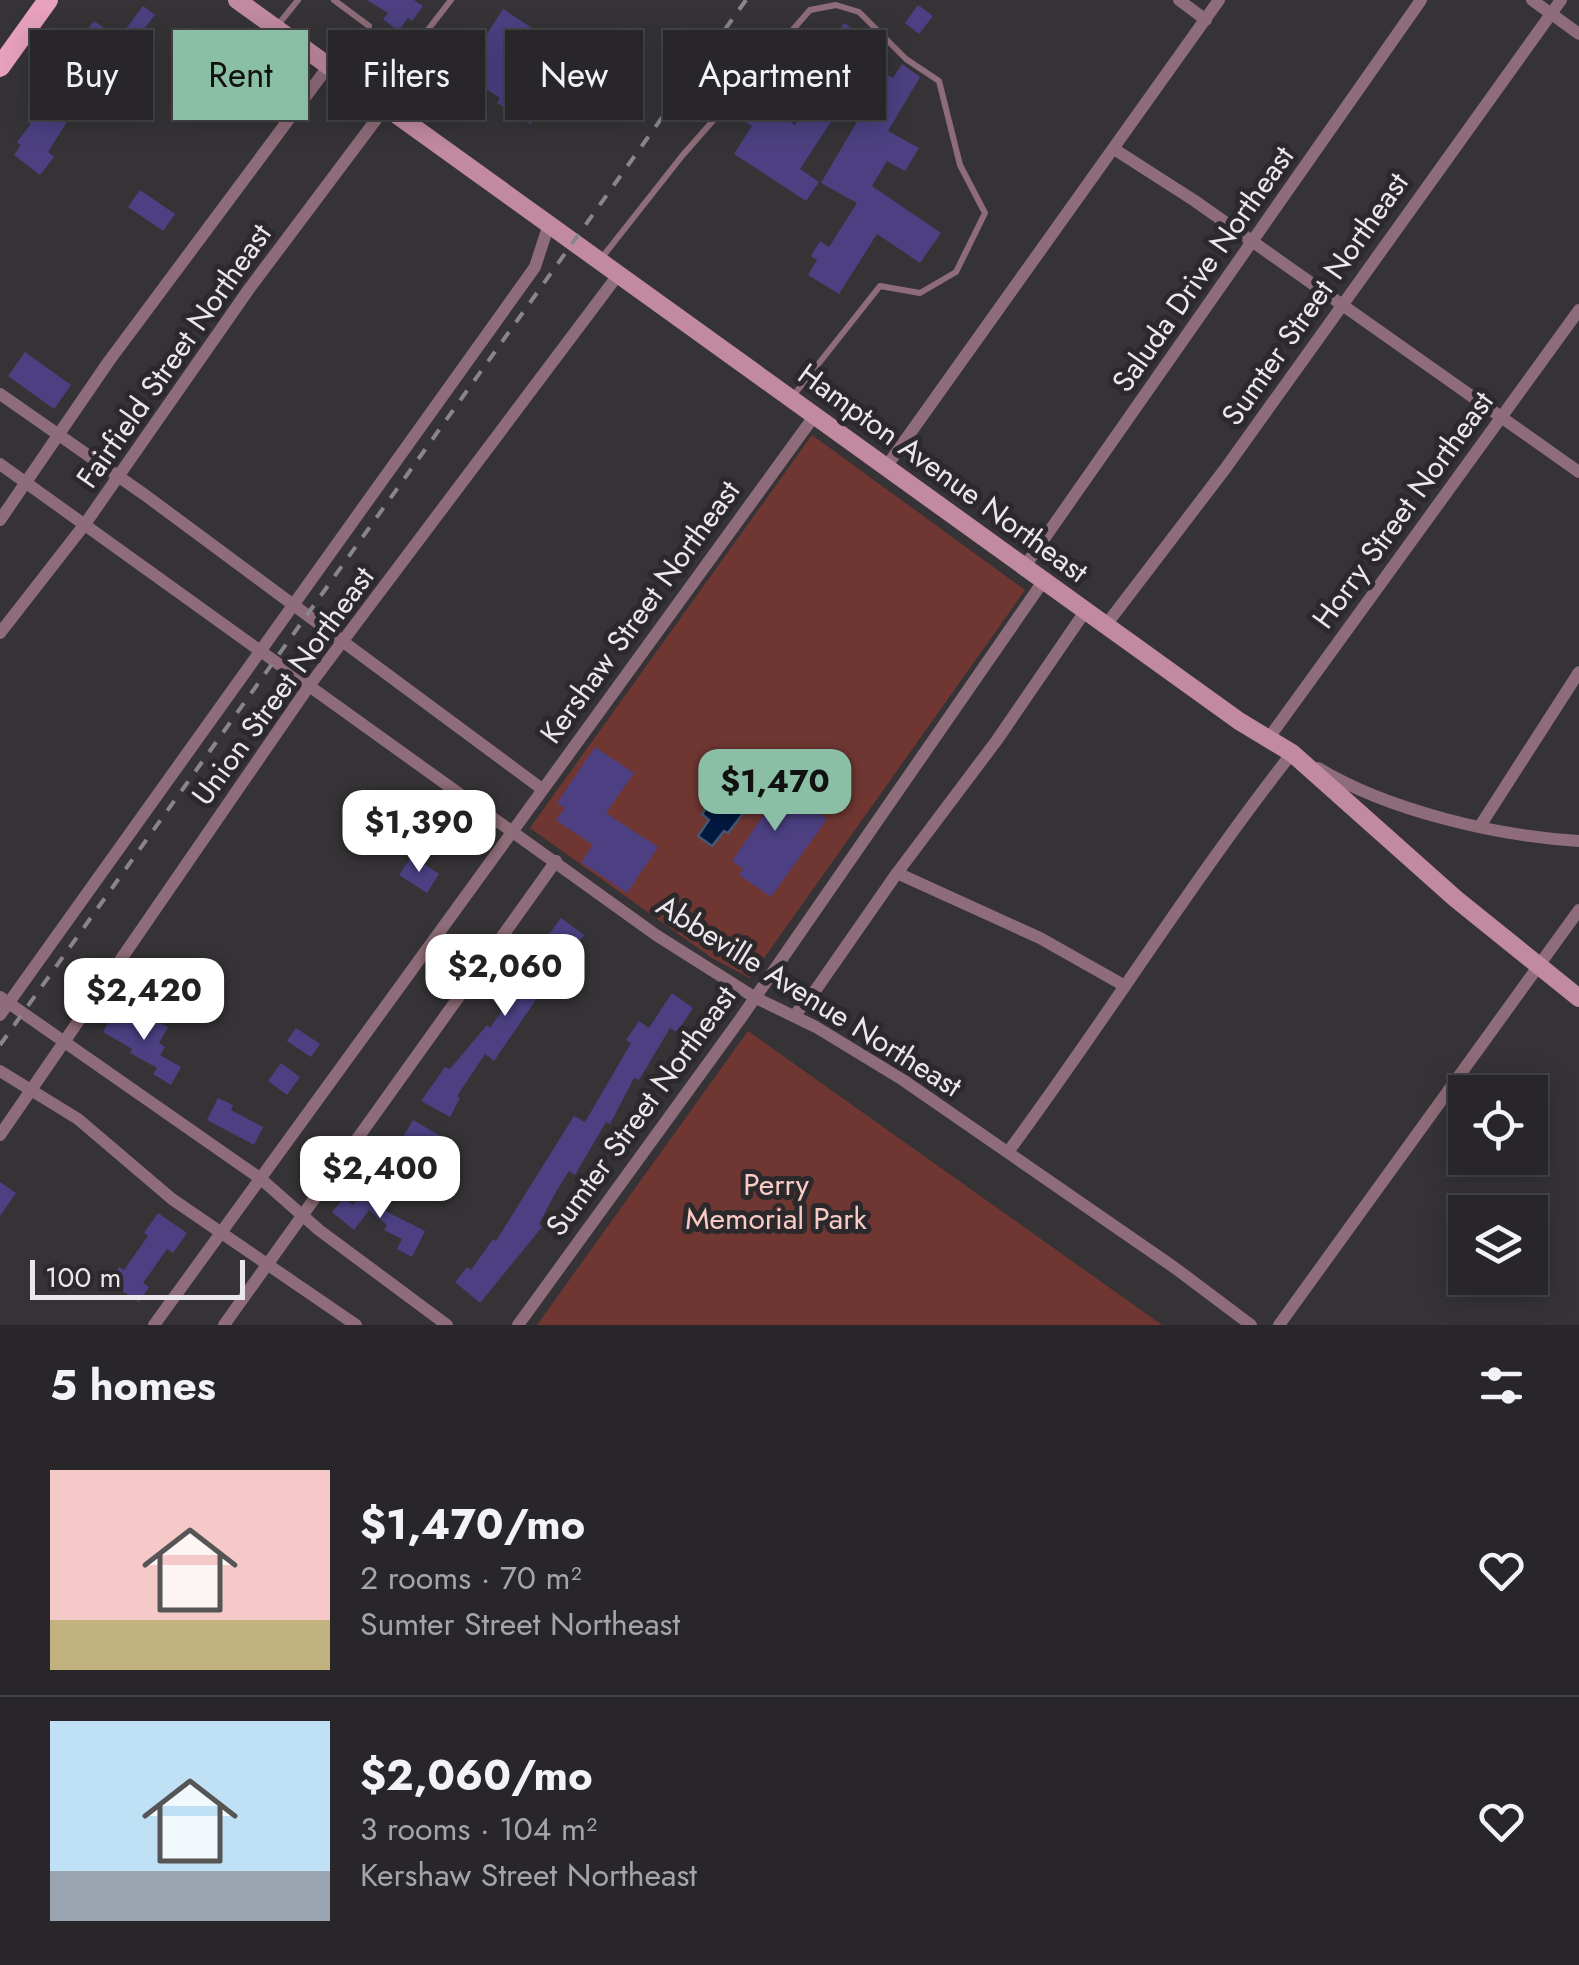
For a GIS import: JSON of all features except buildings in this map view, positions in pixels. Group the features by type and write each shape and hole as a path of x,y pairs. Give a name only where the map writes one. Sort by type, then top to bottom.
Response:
{"main road":[{"path":"0,67 48,0"}],"street":[{"name":"Hampton Avenue Northeast","path":"237,0 252,6 328,63"},
{"path":"1179,0 1206,20"},
{"path":"886,467 1220,0"},
{"name":"Saluda Drive Northeast","path":"1025,566 1254,244 1420,0"},
{"path":"1532,0 1579,34"},
{"name":"Sumter Street Northeast","path":"1106,625 1190,517 1561,0"},
{"name":"Fairfield Street Northeast","path":"0,520 142,316 328,67"},
{"name":"Fairfield Street Northeast","path":"0,633 120,477 368,120"},
{"name":"Hampton Avenue Northeast","path":"407,120 618,276 1292,753 1456,899 1579,998"},
{"path":"1114,150 1343,304 1579,472"},
{"name":"Union Street Northeast","path":"3,1005 535,267 549,224"},
{"name":"Union Street Northeast","path":"0,1135 309,686 618,276"},
{"name":"Horry Street Northeast","path":"1268,738 1579,310"},
{"path":"0,394 294,603 542,789"},
{"name":"Kershaw Street Northeast","path":"154,1325 815,414"},
{"name":"Abbeville Avenue Northeast","path":"0,464 656,935 754,997 903,1080 1251,1325"},
{"name":"Sumter Street Northeast","path":"518,1325 754,997 1044,580"},
{"path":"794,1016 997,740 1086,610"},
{"path":"1480,826 1579,672"},
{"path":"1008,1152 1226,837 1292,753 1366,790 1480,826 1579,841"},
{"path":"224,1325 556,861"},
{"path":"898,873 1040,938 1125,986"},
{"path":"1279,1325 1579,910"},
{"path":"3,1005 65,1043 260,1179 302,1216 447,1325"},
{"path":"0,1071 78,1119 111,1144 154,1186 356,1325"}],"lane":[{"path":"277,26 298,0"},
{"path":"334,0 369,26"},
{"path":"428,30 451,0"},
{"path":"599,261 682,156 810,10 836,5 859,12 906,59 939,82 960,165 985,213 956,272 920,293 880,286 791,398"}],"green space":[{"path":"812,435 1025,590 750,978 712,958 530,828"},
{"name":"Perry Memorial Park","path":"748,1031 1162,1325 537,1325"}],"water":[{"path":"721,787 748,807 712,846 698,836 709,820 702,814"}],"railway":[{"path":"0,1045 746,0"}]}
